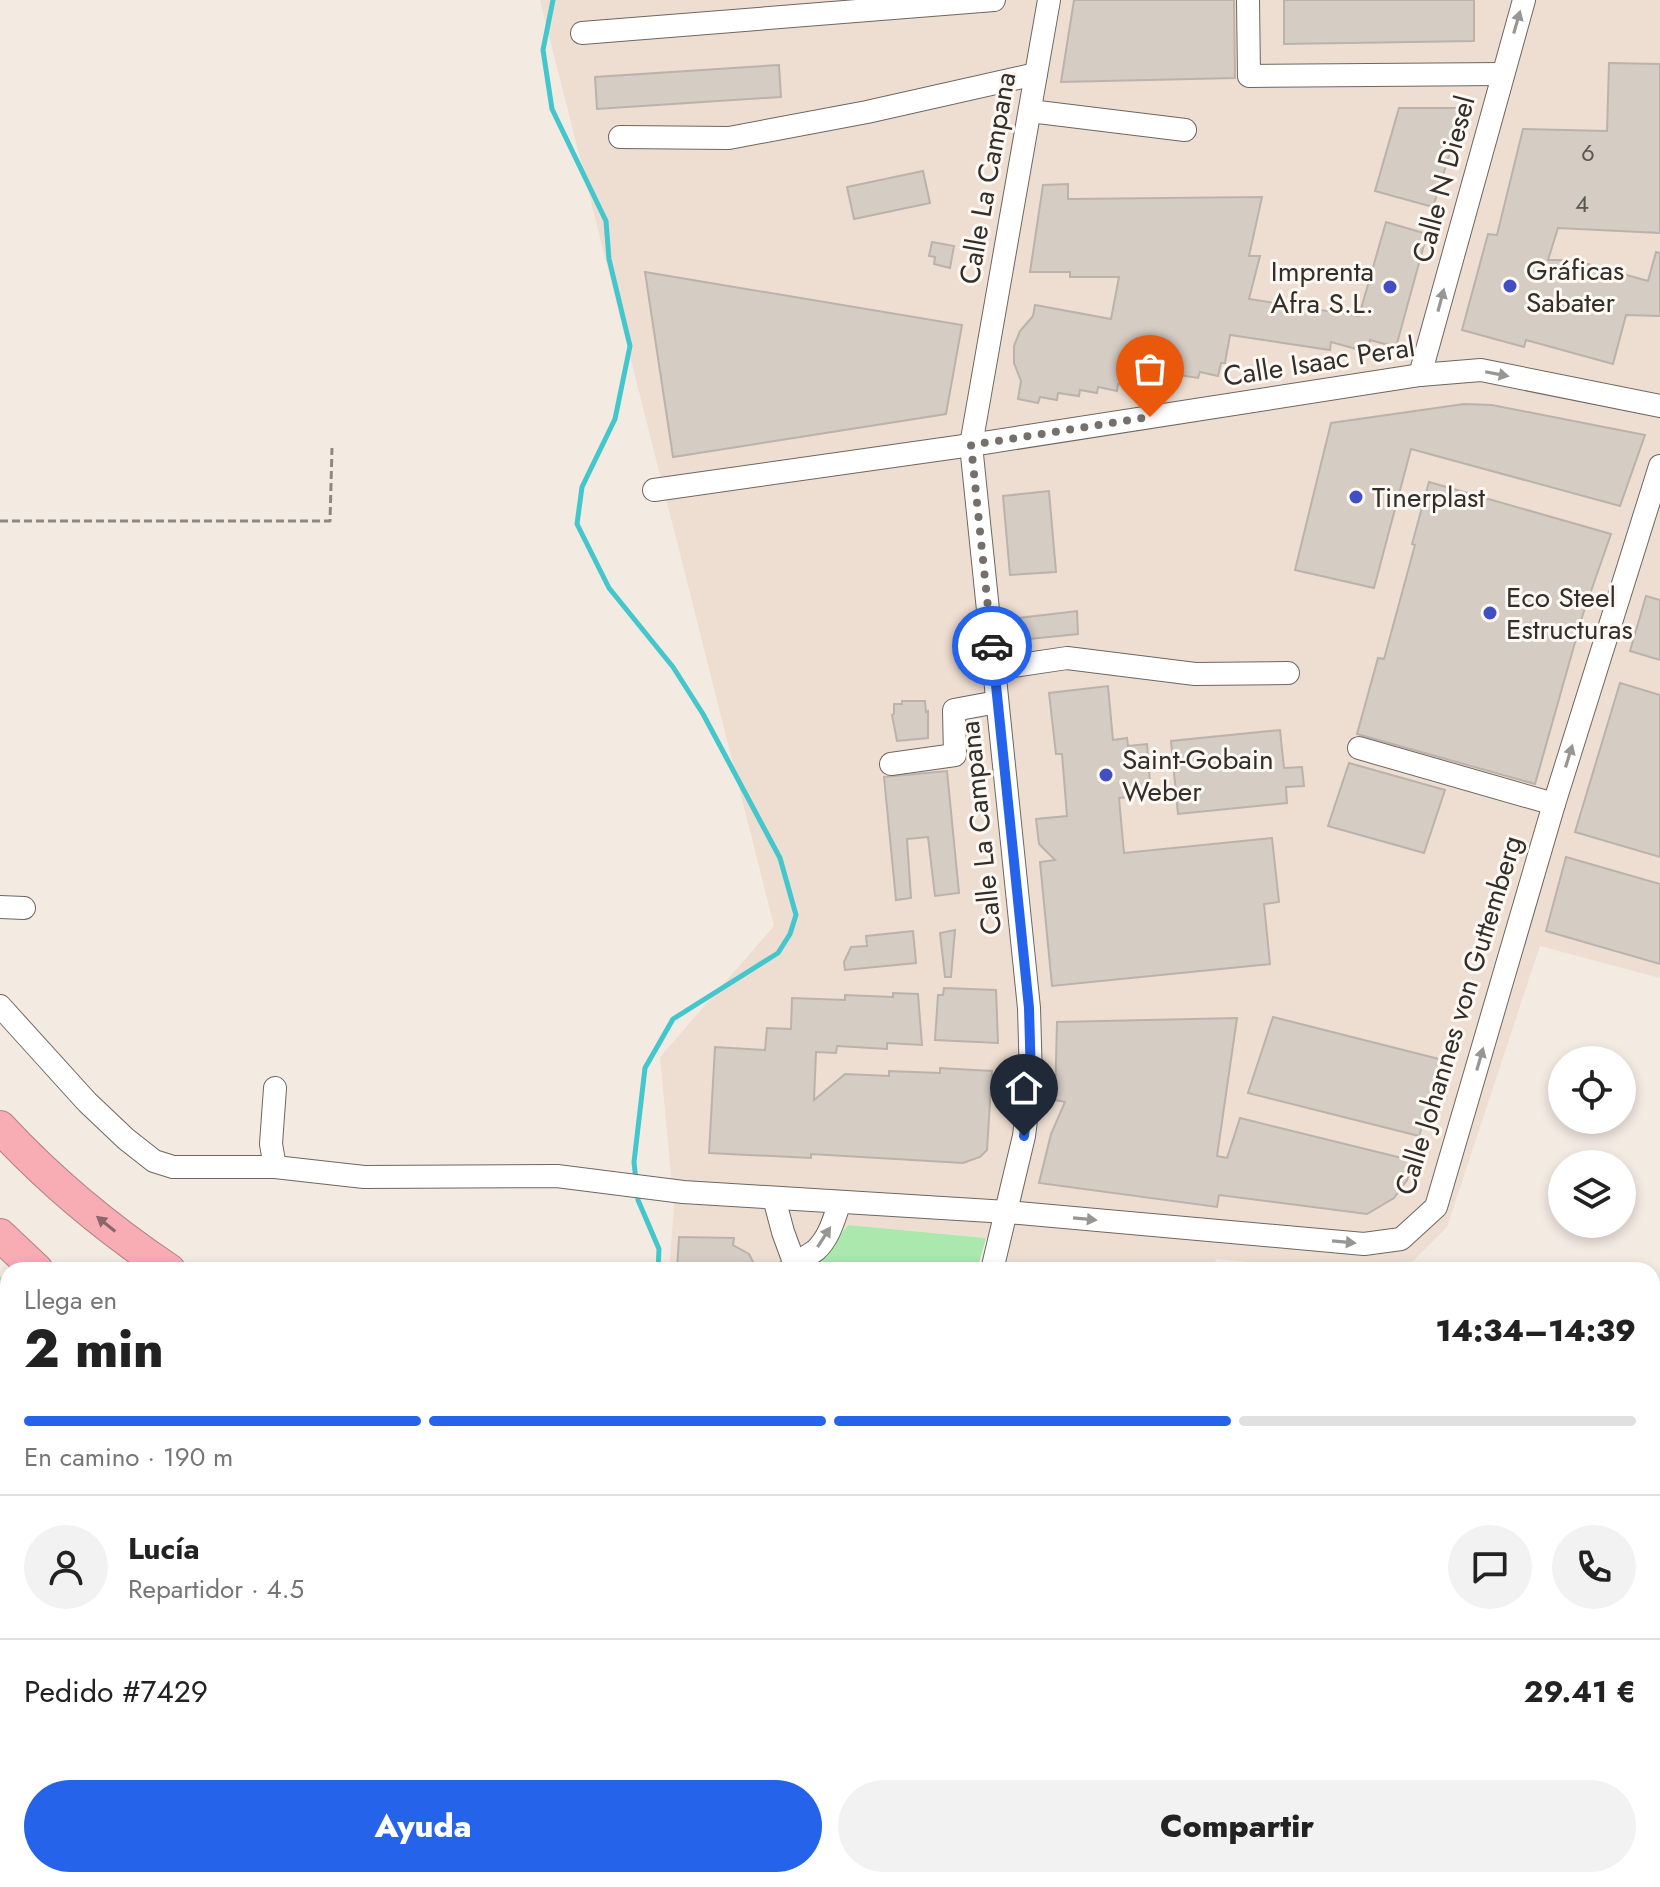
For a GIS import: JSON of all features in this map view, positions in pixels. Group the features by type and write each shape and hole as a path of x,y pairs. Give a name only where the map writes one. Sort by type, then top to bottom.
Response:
{"highway":[{"path":"0,1127 74,1198 157,1262"},
{"path":"0,1235 29,1262"}],"street":[{"path":"582,33 994,0"},
{"name":"Calle La Campana","path":"994,1262 1024,1136 1031,1079 1029,1008 971,445 1049,0"},
{"path":"1248,0 1249,76 1503,74"},
{"name":"Calle N Diesel","path":"1420,375 1524,0"},
{"path":"620,137 729,138 867,112 1036,74"},
{"path":"1030,111 1185,130"},
{"name":"Calle Isaac Peral","path":"654,490 971,445 1420,375 1481,370 1660,406"},
{"name":"Calle Johannes von Guttemberg","path":"0,1006 87,1102 154,1161 173,1167 275,1167 364,1177 557,1176 683,1192 1007,1212 1364,1244 1401,1239 1436,1207 1554,804 1660,466"},
{"path":"994,669 1067,658 1195,674 1288,673"},
{"path":"891,764 955,755 954,710 997,702"},
{"path":"1359,748 1554,804"},
{"path":"0,907 24,908"},
{"path":"275,1088 271,1144 275,1167"},
{"path":"774,1198 791,1262"},
{"path":"798,1262 816,1249 829,1234 840,1202"}],"path":[{"path":"0,521 330,521 332,448"}],"shaded area":[{"path":"540,0 1660,0 1660,978 1540,946 1447,1227 1412,1262 1247,1262 1216,1259 1215,1262 1005,1262 1010,1240 848,1225 820,1262 670,1262 674,1207 660,1057 774,926"}],"green space":[{"path":"848,1225 986,1238 979,1262 820,1262"}],"building":[{"path":"1074,0 1234,0 1235,78 1061,82"},
{"path":"1284,0 1474,0 1474,41 1284,44"},
{"path":"1609,63 1660,64 1660,233 1558,228 1548,260 1574,260 1648,281 1656,252 1660,253 1660,316 1626,315 1613,364 1526,340 1524,347 1462,330 1488,234 1497,235 1523,129 1607,131"},
{"path":"779,65 781,97 597,109 595,77"},
{"path":"1399,108 1464,108 1433,207 1375,191"},
{"path":"923,171 930,203 854,219 847,187"},
{"path":"1068,184 1068,199 1262,197 1249,256 1260,256 1249,299 1359,316 1386,222 1427,234 1396,347 1370,340 1367,352 1331,342 1330,350 1230,335 1225,363 1221,363 1218,376 1200,372 1198,378 1179,375 1178,381 1159,378 1158,385 1139,381 1138,388 1118,384 1117,391 1098,387 1097,393 1080,390 1079,396 1058,393 1057,400 1040,397 1038,403 1018,399 1021,381 1014,363 1014,346 1020,331 1033,316 1035,305 1111,319 1119,277 1070,277 1070,272 1030,272 1043,185"},
{"path":"932,242 954,246 950,268 934,264 935,257 929,256"},
{"path":"645,272 962,325 946,414 673,457"},
{"path":"1464,404 1492,405 1645,435 1620,506 1411,449 1374,588 1295,570 1331,423"},
{"path":"1429,482 1611,534 1583,614 1535,784 1357,734 1378,658 1384,659"},
{"path":"1049,491 1056,572 1010,575 1003,496"},
{"path":"1646,596 1660,600 1660,660 1630,651"},
{"path":"1077,611 1078,634 1020,640 1019,618"},
{"path":"1620,683 1660,695 1660,857 1575,832"},
{"path":"1108,686 1113,740 1127,738 1128,746 1147,744 1151,795 1119,798 1124,853 1272,838 1279,902 1264,904 1270,964 1052,986 1040,862 1055,860 1039,844 1036,819 1067,816 1062,754 1056,754 1049,693"},
{"path":"902,701 925,701 928,738 897,741 892,715 894,704 902,704"},
{"path":"1280,730 1284,768 1302,767 1304,786 1286,787 1287,803 1178,814 1171,741"},
{"path":"1349,763 1445,790 1424,853 1328,826"},
{"path":"947,771 959,893 935,896 928,837 907,839 911,898 896,900 884,777"},
{"path":"1566,857 1660,884 1660,964 1546,931"},
{"path":"955,930 951,977 945,977 940,933"},
{"path":"913,931 916,963 845,970 844,962 851,947 867,946 866,936"},
{"path":"944,988 996,990 998,1043 935,1040 938,995 943,995"},
{"path":"893,993 918,994 922,1045 887,1043 887,1049 837,1046 836,1053 816,1052 814,1100 845,1074 889,1076 889,1071 940,1073 940,1068 992,1071 987,1150 980,1157 963,1163 811,1154 811,1158 709,1153 715,1047 765,1050 767,1028 791,1029 792,998 845,1000 845,995 893,997"},
{"path":"1273,1017 1443,1060 1419,1136 1248,1093"},
{"path":"1237,1018 1217,1156 1227,1158 1240,1118 1414,1161 1407,1180 1394,1198 1367,1214 1219,1195 1217,1207 1039,1183 1051,1134 1065,1102 1055,1100 1057,1022"},
{"path":"679,1237 734,1238 733,1245 749,1254 753,1262 677,1262"}],"waterway":[{"path":"553,0 543,50 552,109 606,221 609,259 630,346 615,419 582,487 577,524 609,588 673,667 703,714 780,858 796,915 790,934 778,953 673,1019 645,1068 634,1162 636,1181"},
{"path":"637,1191 659,1249 658,1262"}],"way so far":[{"path":"992,646 971,445 1150,417"}],"place":[{"name":"Gráficas Sabater","path":"1510,286"},
{"name":"Imprenta Afra S.L.","path":"1390,287"},
{"name":"Tinerplast","path":"1356,497"},
{"name":"Eco Steel Estructuras","path":"1490,613"},
{"name":"Saint-Gobain Weber","path":"1106,775"}],"route":[{"path":"992,646 1029,1008 1031,1079 1024,1136"}]}
